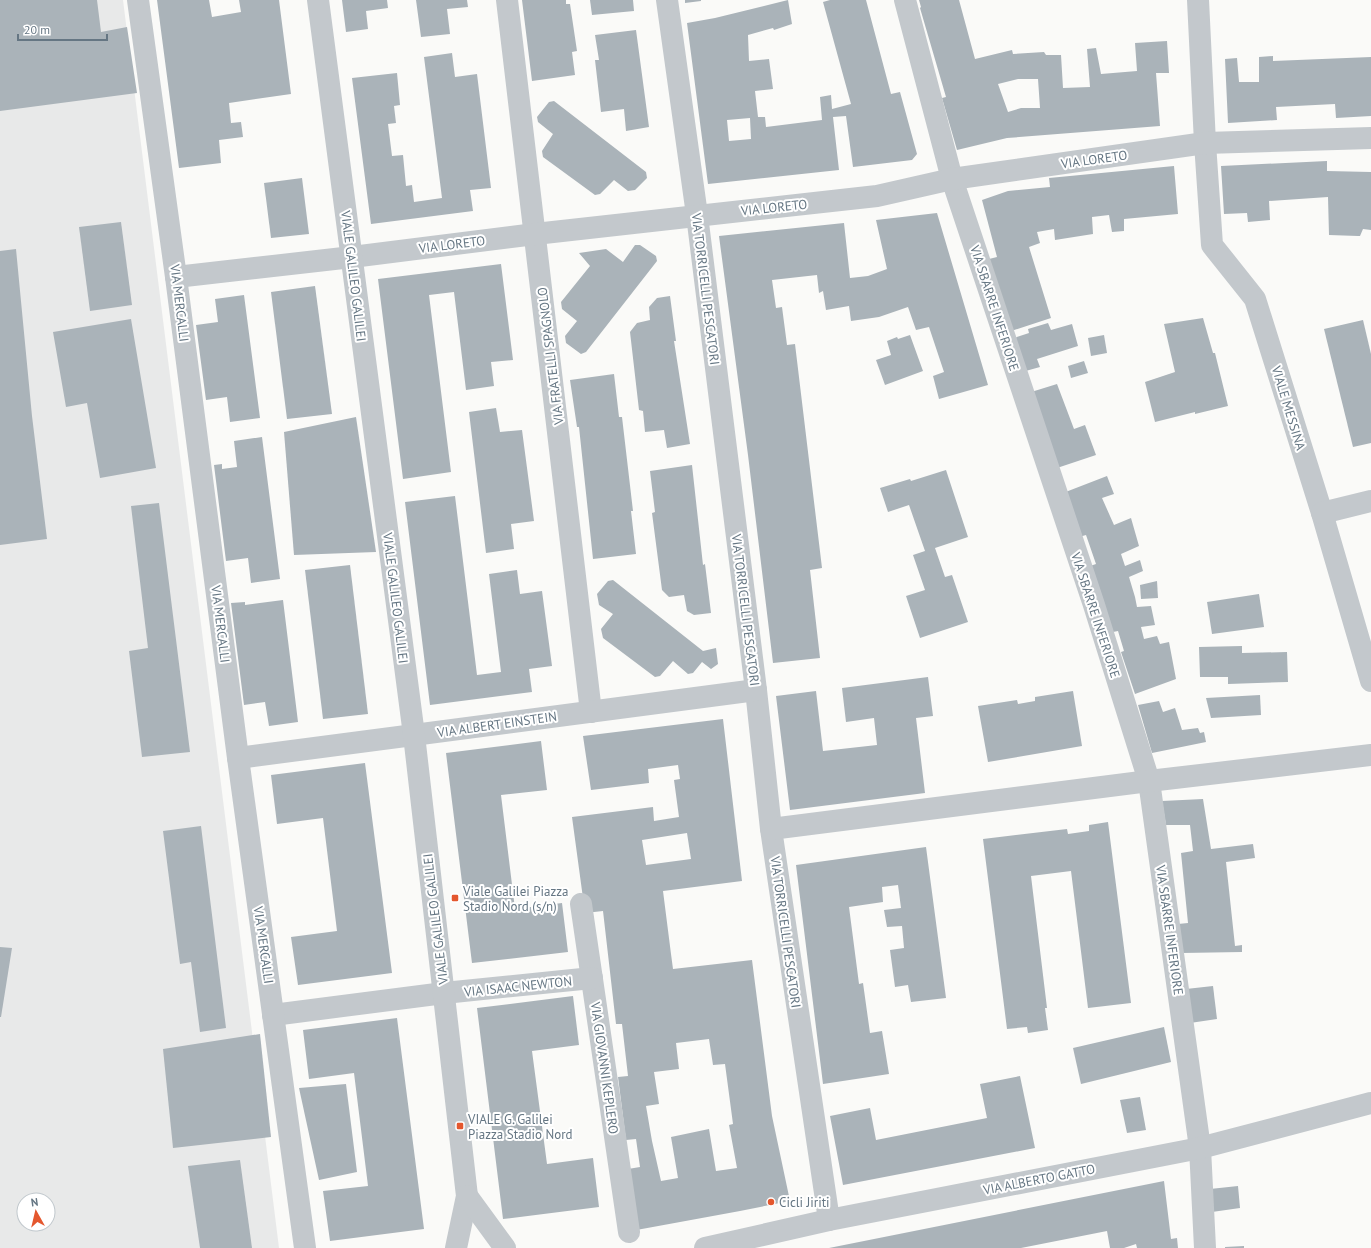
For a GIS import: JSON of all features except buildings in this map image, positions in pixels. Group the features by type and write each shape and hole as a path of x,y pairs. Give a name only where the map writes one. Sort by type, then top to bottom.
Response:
{"street":[{"name":"VIA MERCALLI","path":"138,0 176,277 238,758 305,1248"},
{"name":"VIALE GALILEO GALILEI","path":"318,0 414,735 467,1196"},
{"name":"VIA FRATELLI SPAGNOLO","path":"507,0 591,712"},
{"name":"VIA TORRICELLI PESCATORI","path":"667,0 697,215 756,690 771,829 828,1220"},
{"name":"VIA SBARRE INFERIORE","path":"905,0 952,179 1094,605 1149,781 1200,1148 1205,1248"},
{"name":"VIALE MESSINA","path":"1198,0 1212,245 1255,299 1322,513 1371,681"},
{"name":"VIA LORETO","path":"176,277 697,215 877,196 952,179 1205,143 1371,138"},
{"path":"1322,513 1371,501"},
{"name":"VIA ALBERT EINSTEIN","path":"238,758 756,690"},
{"path":"771,829 1149,781 1371,755"},
{"name":"VIA GIOVANNI KEPLERO","path":"581,904 629,1232"},
{"name":"VIA ISAAC NEWTON","path":"274,1015 444,993 592,978"},
{"name":"VIA ALBERTO GATTO","path":"705,1248 828,1220 1200,1148 1371,1104"},
{"path":"456,1248 467,1196"},
{"path":"467,1196 506,1248"}],"shaded area":[{"path":"0,0 123,0 279,1248 0,1248"}],"place":[{"name":"Viale Galilei Piazza Stadio Nord (s/n)","path":"455,898"},
{"name":"VIALE G. Galilei Piazza Stadio Nord","path":"460,1126"},
{"name":"Cicli Jiriti","path":"771,1202"}]}
